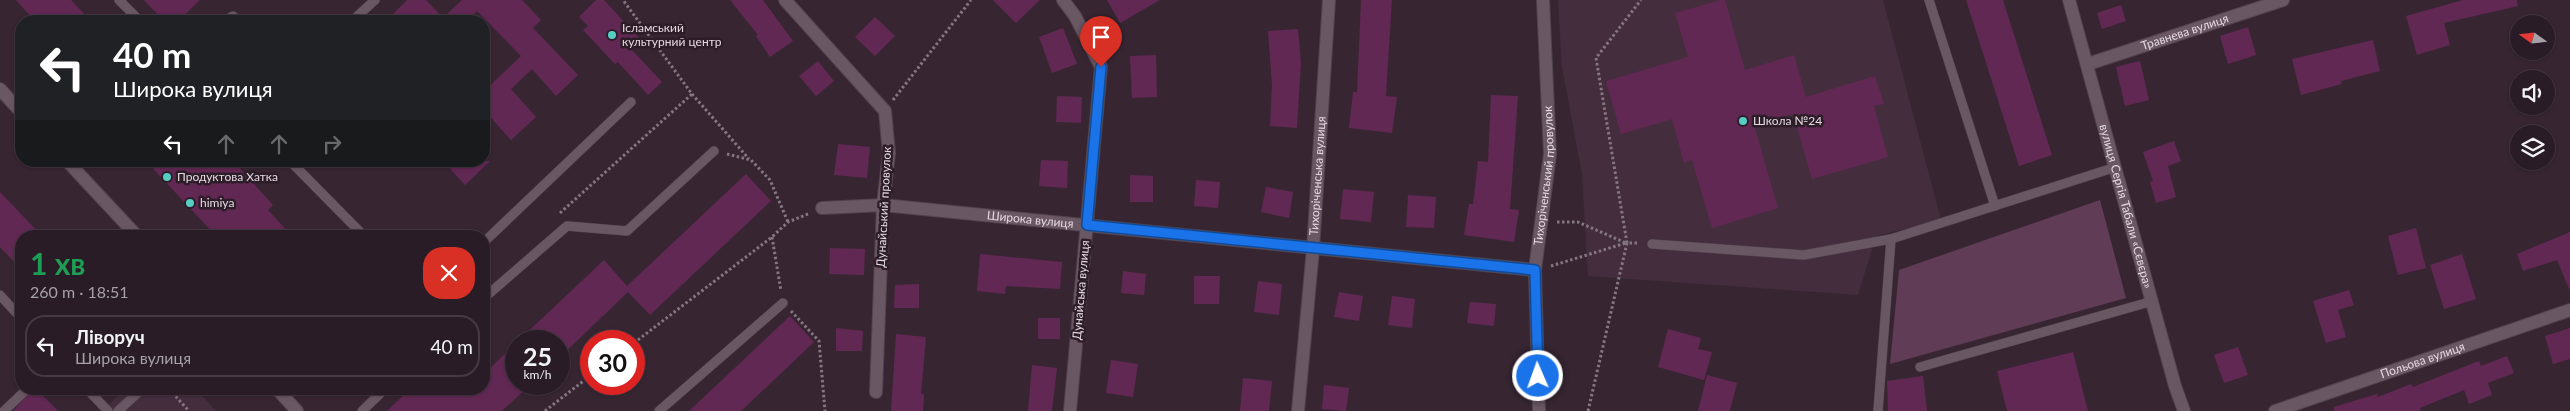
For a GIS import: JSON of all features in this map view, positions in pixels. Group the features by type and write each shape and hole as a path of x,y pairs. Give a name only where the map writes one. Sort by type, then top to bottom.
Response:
{"street":[{"path":"785,0 884,111"},
{"name":"Дунайська вулиця","path":"1063,0 1075,16 1101,67 1070,411"},
{"name":"Тихоріченська вулиця","path":"1298,411 1313,249 1329,0"},
{"name":"Тихоріченський провулок","path":"1539,411 1535,270 1550,154 1543,0"},
{"name":"вулиця Сергія Табали «Сєвєра»","path":"2069,0 2184,411"},
{"name":"Травнева вулиця","path":"2088,64 2284,0"},
{"path":"0,89 15,105"},
{"name":"Дунайський провулок","path":"876,392 883,205 889,153 884,111"},
{"path":"73,167 131,230"},
{"name":"Широка вулиця","path":"822,208 883,205 1535,270"},
{"name":"Польова вулиця","path":"2275,411 2570,310"},
{"path":"283,395 298,411"}],"lane":[{"path":"119,0 134,15"},
{"path":"359,15 375,0"},
{"path":"1929,0 1995,206"},
{"path":"490,236 631,102"},
{"path":"490,293 567,226 628,231 714,151"},
{"path":"296,167 358,230"},
{"path":"1652,244 1804,255 1891,239 2116,167"},
{"path":"1878,411 1891,239"},
{"path":"0,295 15,311"},
{"path":"1920,367 2153,301"},
{"path":"659,411 784,303"},
{"path":"4,411 21,395"},
{"path":"93,395 108,411"},
{"path":"118,411 135,395"},
{"path":"362,411 379,395"}],"path":[{"path":"623,0 692,94 775,187 788,222"},
{"path":"884,111 971,0"},
{"path":"1588,411 1627,243 1596,58 1641,0"},
{"path":"556,217 692,94"},
{"path":"714,151 750,160"},
{"path":"645,335 772,237 788,222 822,208"},
{"path":"1542,221 1578,222 1627,243"},
{"path":"772,237 784,303 819,341 825,411"},
{"path":"1535,270 1627,243 1652,244"},
{"path":"545,411 580,384"},
{"path":"174,395 189,411"}],"shaded area":[{"name":"Школа №24","path":"1558,0 1883,0 1941,220 1876,236 1858,295 1588,276 1582,174 1562,67"},
{"path":"2100,200 2126,298 1890,364 1899,270"},
{"path":"119,395 201,395 216,411 102,411"}],"building":[{"path":"16,0 71,0 85,15 30,15"},
{"path":"144,0 200,0 184,15 158,15"},
{"path":"407,0 426,0 440,15 394,15"},
{"path":"462,0 522,0 541,20 533,28 578,75 556,96 532,69 511,89 536,117 511,140 490,117 490,85 521,56 490,24 490,15 481,15 477,11 473,15 446,15"},
{"name":"Ісламський культурний центр","path":"596,0 604,0 641,40 631,49 662,82 648,95 618,62 615,64 583,30 588,26 579,17"},
{"path":"730,0 763,0 793,41 770,57 756,36 758,35"},
{"path":"993,0 1040,0 1016,23"},
{"path":"1107,0 1160,0 1120,23"},
{"path":"1361,0 1392,0 1386,96 1397,97 1392,133 1349,128 1353,92 1357,92"},
{"path":"1725,0 1745,70 1794,55 1806,97 1875,76 1884,104 1874,106 1888,157 1812,179 1793,114 1754,125 1778,208 1712,228 1692,160 1684,163 1672,119 1621,134 1606,81 1688,57 1675,13"},
{"path":"1966,0 2003,0 2052,155 2019,166"},
{"path":"2463,0 2517,0 2518,6 2444,23 2450,45 2417,55 2406,16"},
{"path":"2121,5 2126,21 2102,29 2097,13"},
{"path":"875,17 895,36 875,56 855,37"},
{"path":"2248,27 2256,55 2228,64 2220,36"},
{"path":"1063,28 1077,64 1052,73 1039,37"},
{"path":"1298,29 1301,64 1297,128 1270,126 1272,85 1268,31"},
{"path":"2373,40 2380,71 2341,81 2342,84 2301,95 2292,59"},
{"path":"1156,55 1157,97 1132,98 1130,56"},
{"path":"818,61 834,81 816,96 799,76"},
{"path":"2140,61 2149,100 2125,106 2116,67"},
{"path":"1491,95 1518,96 1510,209 1519,210 1514,242 1464,235 1469,204 1473,204 1478,161 1488,162"},
{"path":"1057,96 1082,97 1081,123 1056,122"},
{"path":"2174,141 2181,161 2168,166 2176,197 2156,203 2150,182 2153,181 2143,152"},
{"path":"838,144 870,147 867,178 834,175"},
{"path":"1041,160 1068,161 1067,188 1039,186"},
{"path":"152,167 238,167 273,205 268,210 286,230 210,230"},
{"path":"448,167 484,167 465,185"},
{"path":"746,174 771,201 650,315 628,292 588,330 580,330 580,338 570,347 570,330 530,330 604,260 627,286"},
{"path":"1130,175 1153,176 1153,202 1130,202"},
{"path":"1196,180 1220,182 1218,208 1194,206"},
{"path":"1266,187 1293,192 1289,218 1261,212"},
{"path":"1343,189 1374,192 1371,222 1340,219"},
{"path":"0,192 36,230 15,230 15,263 0,247"},
{"path":"1408,195 1436,197 1434,228 1406,227"},
{"path":"2416,228 2426,268 2398,275 2388,236"},
{"path":"2570,232 2570,291 2557,260 2523,271 2517,254"},
{"path":"830,248 865,249 864,275 829,274"},
{"path":"980,254 1062,262 1060,289 1006,286 1005,294 977,291"},
{"path":"2462,254 2476,299 2444,309 2430,265"},
{"path":"1123,271 1146,274 1144,295 1121,293"},
{"path":"1194,276 1220,276 1219,304 1194,304"},
{"path":"1258,281 1282,284 1279,315 1254,312"},
{"path":"919,284 919,308 894,308 895,285"},
{"path":"2349,290 2354,305 2338,310 2346,337 2326,343 2313,301"},
{"path":"1339,292 1363,296 1359,321 1334,317"},
{"path":"1392,296 1415,299 1412,328 1388,325"},
{"path":"1470,302 1496,304 1494,326 1467,323"},
{"path":"790,316 814,342 741,411 689,411"},
{"path":"1038,318 1060,318 1060,339 1038,339"},
{"path":"836,328 863,331 862,351 836,351"},
{"path":"2570,328 2570,359 2553,364 2545,336"},
{"path":"1668,329 1701,338 1698,349 1712,352 1704,380 1658,367"},
{"path":"896,334 926,337 921,394 924,394 923,411 891,411"},
{"path":"2238,347 2248,375 2224,383 2214,355"},
{"path":"2073,352 2088,411 2007,411 1997,371"},
{"path":"505,354 505,395 519,395 502,411 387,411 404,395 490,395 490,368"},
{"path":"2507,356 2514,373 2488,383 2492,395 2469,404 2464,390 2420,408 2421,411 2334,411 2334,407 2377,394 2378,397 2411,384 2413,387 2479,361 2481,366"},
{"path":"1111,360 1138,364 1133,397 1106,393"},
{"path":"1032,365 1057,368 1052,411 1028,411"},
{"path":"1707,375 1737,383 1730,411 1698,411"},
{"path":"1923,376 1927,411 1888,411 1887,381"},
{"path":"1243,378 1272,381 1269,411 1240,411"},
{"path":"1324,385 1349,388 1346,411 1322,409"},
{"path":"28,395 42,395 58,411 13,411"}],"place":[{"name":"Ісламський культурний центр","path":"612,35"},
{"name":"Школа №24","path":"1743,121"},
{"name":"Продуктова Хатка","path":"167,177"},
{"name":"himiya","path":"190,203"}],"route":[{"path":"1101,67 1087,225 1535,270 1538,376"}]}
